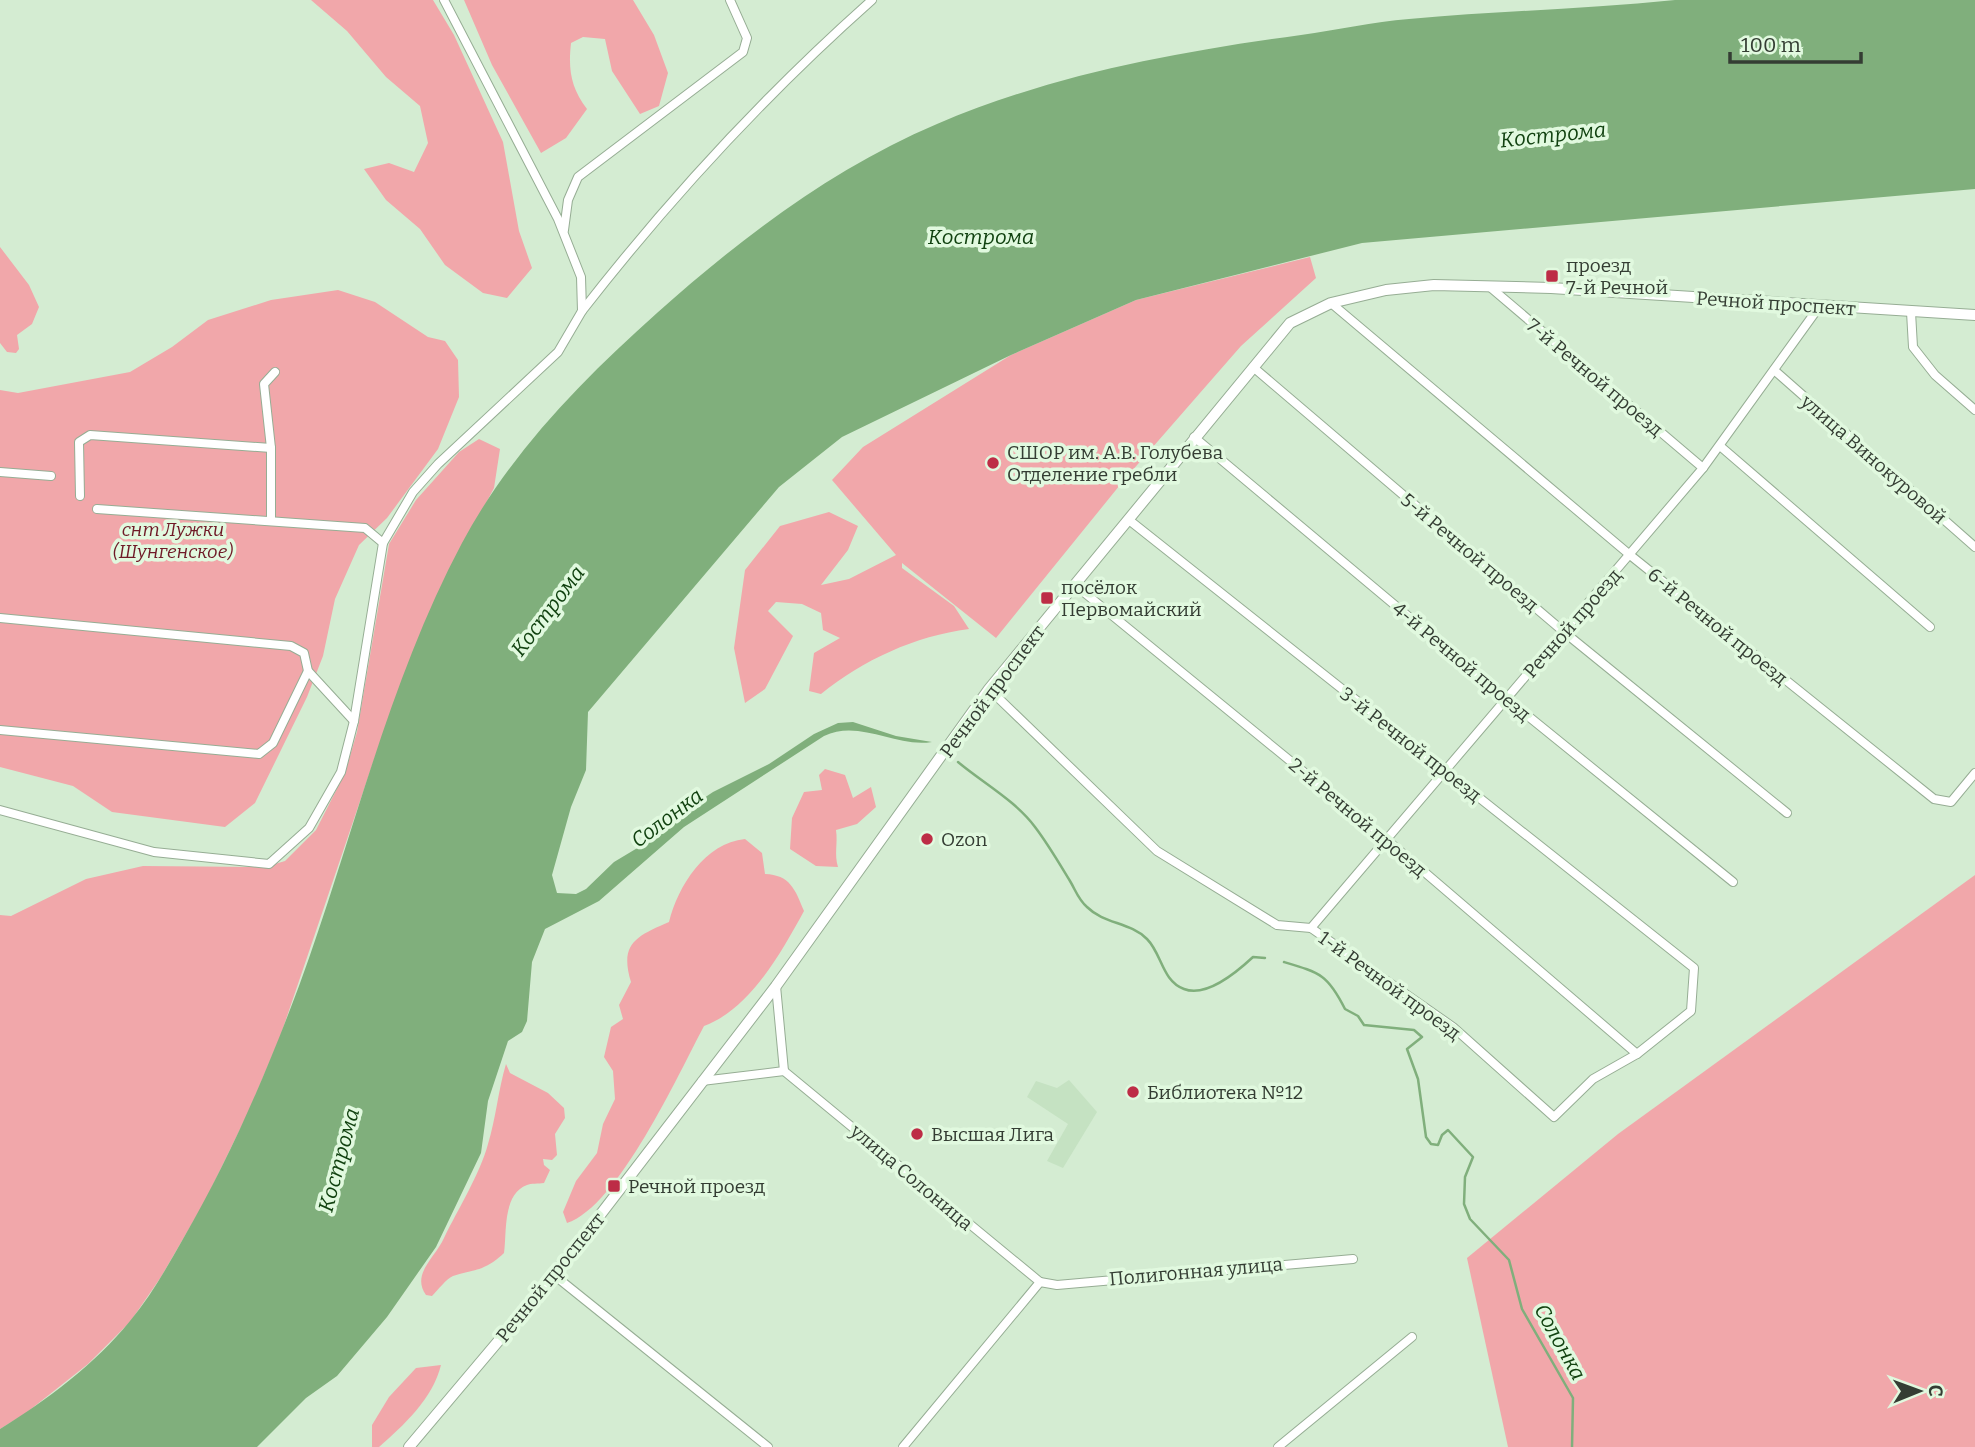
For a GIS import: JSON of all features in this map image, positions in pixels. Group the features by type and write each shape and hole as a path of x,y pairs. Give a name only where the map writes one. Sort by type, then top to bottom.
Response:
{"street":[{"path":"444,0 564,233 581,277 582,311"},
{"path":"564,233 568,200 578,177 743,52 747,38 730,0"},
{"path":"0,810 154,852 269,864 309,828 341,772 354,720 383,542 412,492 558,352 582,311 650,225 716,150 803,61 872,0"},
{"name":"Речной проспект","path":"410,1447 554,1275 776,986 989,690 1290,323 1331,303 1386,290 1434,285 1488,285 1975,315"},
{"name":"7-й Речной проезд","path":"1488,285 1703,468"},
{"name":"6-й Речной проезд","path":"1331,303 1630,555 1934,799 1951,802 1975,773"},
{"name":"Речной проезд","path":"1311,928 1703,468 1819,307"},
{"path":"1911,312 1913,347 1935,375 1975,410"},
{"name":"5-й Речной проезд","path":"1253,367 1564,632 1787,813"},
{"name":"улица Винокуровой","path":"1774,370 1975,547"},
{"path":"271,520 271,448 264,384 275,372"},
{"path":"80,496 79,442 90,435 271,448"},
{"name":"4-й Речной проезд","path":"1194,437 1507,699 1732,882"},
{"path":"1720,446 1930,627"},
{"path":"0,472 51,476"},
{"path":"97,509 365,528 383,542"},
{"name":"3-й Речной проезд","path":"1129,520 1694,968 1691,1011 1637,1054"},
{"name":"2-й Речной проезд","path":"1075,585 1387,840 1637,1054"},
{"path":"0,618 291,646 304,653 308,671 354,720"},
{"path":"0,730 259,754 273,743 308,671"},
{"name":"1-й Речной проезд","path":"989,690 1157,851 1278,925 1311,928 1453,1027 1554,1117 1593,1079 1637,1054"},
{"path":"702,1081 784,1072 776,986"},
{"name":"улица Солоница","path":"784,1072 1040,1282"},
{"name":"Полигонная улица","path":"1040,1282 1057,1285 1353,1259"},
{"path":"554,1275 768,1447"},
{"path":"903,1447 1040,1282"},
{"path":"1278,1447 1412,1337"}],"shaded area":[{"path":"1069,1080 1097,1112 1063,1168 1047,1161 1068,1124 1027,1097 1036,1081 1057,1088"}],"green space":[{"path":"311,0 433,0 454,35 503,142 519,231 532,268 507,298 483,293 445,265 420,229 386,200 364,169 389,163 414,172 428,143 420,106 386,77 347,31"},
{"path":"464,0 633,0 654,35 668,73 659,106 640,114 612,71 605,39 583,37 571,43 570,62 574,86 587,109 566,138 541,153 492,65"},
{"path":"0,247 29,285 39,307 32,324 17,335 19,349 16,353 7,352 0,343"},
{"name":"СШОР им. А.В. Голубева Отделение гребли","path":"1310,257 1316,278 1241,346 1124,480 996,638 902,563 902,568 954,606 969,629 929,637 890,651 854,670 821,694 809,691 814,653 840,638 823,630 821,613 802,604 776,602 768,611 793,636 765,689 745,703 734,648 745,570 780,526 829,512 858,526 848,550 821,585 849,579 896,555 832,480 863,447 1011,355 1136,300"},
{"name":"снт Лужки (Шунгенское)","path":"338,290 375,302 428,337 445,341 458,360 459,397 438,449 387,518 359,545 335,599 323,656 307,697 255,803 225,827 112,812 73,786 0,767 0,390 18,393 130,372 172,347 208,320 271,300"},
{"path":"479,439 500,449 494,488 439,591 376,754 280,1037 248,1113 204,1203 161,1277 130,1322 88,1364 26,1413 0,1429 0,915 11,916 86,879 143,866 265,867 285,861 316,830 345,773 357,732 389,544 416,500 459,452"},
{"path":"825,769 845,775 853,798 871,787 876,807 857,824 836,830 838,867 816,866 790,849 792,818 804,792 822,790 819,775"},
{"path":"745,839 762,853 765,874 786,880 798,896 804,911 763,978 750,993 721,1018 704,1026 663,1105 626,1166 587,1212 567,1223 563,1212 576,1181 597,1153 603,1124 615,1099 613,1071 604,1057 611,1027 623,1019 619,1005 631,982 627,958 629,950 640,937 669,922 686,881 706,858 731,842"},
{"path":"1975,875 1975,1447 1508,1447 1467,1258 1618,1134"},
{"path":"506,1064 510,1073 548,1093 564,1108 565,1118 555,1134 557,1155 552,1160 543,1159 544,1165 550,1170 544,1183 527,1185 513,1197 507,1215 504,1253 486,1266 453,1276 432,1296 426,1295 421,1280 423,1273 480,1167 491,1134"},
{"path":"441,1365 431,1389 416,1410 379,1447 372,1447 372,1425 389,1397 416,1368"}],"water":[{"name":"Кострома","path":"1675,0 1975,0 1975,189 1362,243 1136,300 1011,355 842,437 779,487 588,712 586,770 571,807 552,875 557,893 576,894 586,889 614,862 654,838 677,816 713,792 769,764 814,734 838,723 853,722 896,736 932,742 918,743 851,731 824,736 684,827 599,901 545,929 532,962 527,1021 522,1032 508,1041 488,1101 481,1153 436,1247 387,1317 337,1376 306,1398 257,1447 0,1447 0,1429 70,1380 102,1352 145,1302 165,1271 232,1147 299,986 392,705 413,650 436,596 481,510 549,419 629,338 689,285 755,232 825,183 861,162 937,124 1026,91 1162,57 1382,22"}],"waterway":[{"name":"Солонка","path":"958,762 1027,818 1087,907 1101,917 1133,929 1147,939 1167,974 1177,985 1193,991 1212,987 1253,957 1265,958"},
{"name":"Солонка","path":"1284,962 1322,977 1334,989 1345,1009 1358,1016 1364,1025 1414,1030 1422,1037 1407,1049 1418,1079 1426,1137 1431,1144 1438,1145 1442,1135 1448,1130 1473,1157 1465,1177 1464,1204 1470,1219 1509,1260 1522,1309 1573,1398 1572,1447"}],"place":[{"name":"проезд 7-й Речной","path":"1552,276"},
{"name":"СШОР им. А.В. Голубева Отделение гребли","path":"993,463"},
{"name":"посёлок Первомайский","path":"1047,598"},
{"name":"Ozon","path":"927,839"},
{"name":"Библиотека №12","path":"1133,1092"},
{"name":"Высшая Лига","path":"917,1134"},
{"name":"Речной проезд","path":"614,1186"}]}
